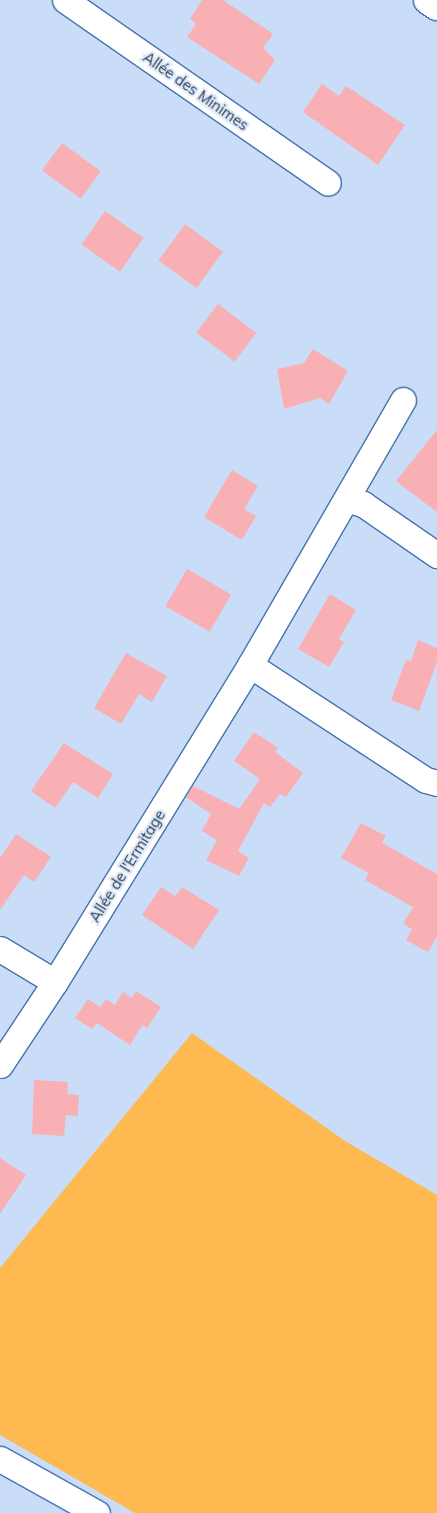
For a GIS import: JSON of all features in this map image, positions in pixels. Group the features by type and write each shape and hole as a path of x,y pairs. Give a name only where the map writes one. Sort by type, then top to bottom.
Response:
{"main road":[{"path":"428,0 437,6"}],"street":[{"name":"Allée des Minimes","path":"65,0 328,183"},
{"name":"Allée de l'Ermitage","path":"0,1065 56,982 250,665 348,500 403,400"},
{"path":"348,500 363,504 437,555"},
{"path":"250,665 426,780 437,783"},
{"path":"0,949 56,982"},
{"path":"0,1459 97,1513"}],"shaded area":[{"path":"192,1033 345,1141 437,1195 437,1513 135,1513 0,1435 0,1268"}],"building":[{"path":"202,0 223,0 273,34 263,48 275,60 259,84 187,37 196,24 190,19"},
{"path":"322,84 339,96 346,86 405,125 378,165 303,112"},
{"path":"62,143 101,171 81,199 42,171"},
{"path":"105,211 144,238 120,272 81,245"},
{"path":"185,224 223,252 197,288 159,260"},
{"path":"218,304 256,333 235,362 196,333"},
{"path":"313,349 348,371 329,404 320,398 284,409 277,369 304,363"},
{"path":"437,430 437,512 396,481"},
{"path":"232,470 258,486 244,509 256,516 242,540 204,517"},
{"path":"187,569 231,594 210,632 165,606"},
{"path":"330,594 356,610 339,639 344,642 329,667 298,649"},
{"path":"418,640 437,648 437,662 419,711 391,700 406,660 411,661"},
{"path":"126,653 167,676 152,702 139,694 121,724 94,708"},
{"path":"254,732 278,748 275,752 303,773 286,797 280,794 270,807 264,803 238,851 249,858 239,876 206,860 217,840 202,831 211,814 186,797 193,786 239,809 260,779 234,761"},
{"path":"64,743 113,774 98,798 73,782 55,808 31,791"},
{"path":"361,823 386,836 382,843 437,874 437,936 428,952 406,940 412,929 403,924 413,907 365,880 369,873 341,858"},
{"path":"16,834 51,857 34,882 24,875 0,910 0,858"},
{"path":"161,887 175,896 182,887 219,910 193,949 142,915"},
{"path":"136,991 161,1007 147,1028 142,1025 130,1045 97,1023 92,1029 75,1018 88,999 100,1007 106,999 115,1005 123,992 132,998"},
{"path":"34,1080 68,1082 67,1094 79,1095 78,1116 66,1115 64,1136 32,1134"},
{"path":"0,1158 26,1175 0,1214"}]}
